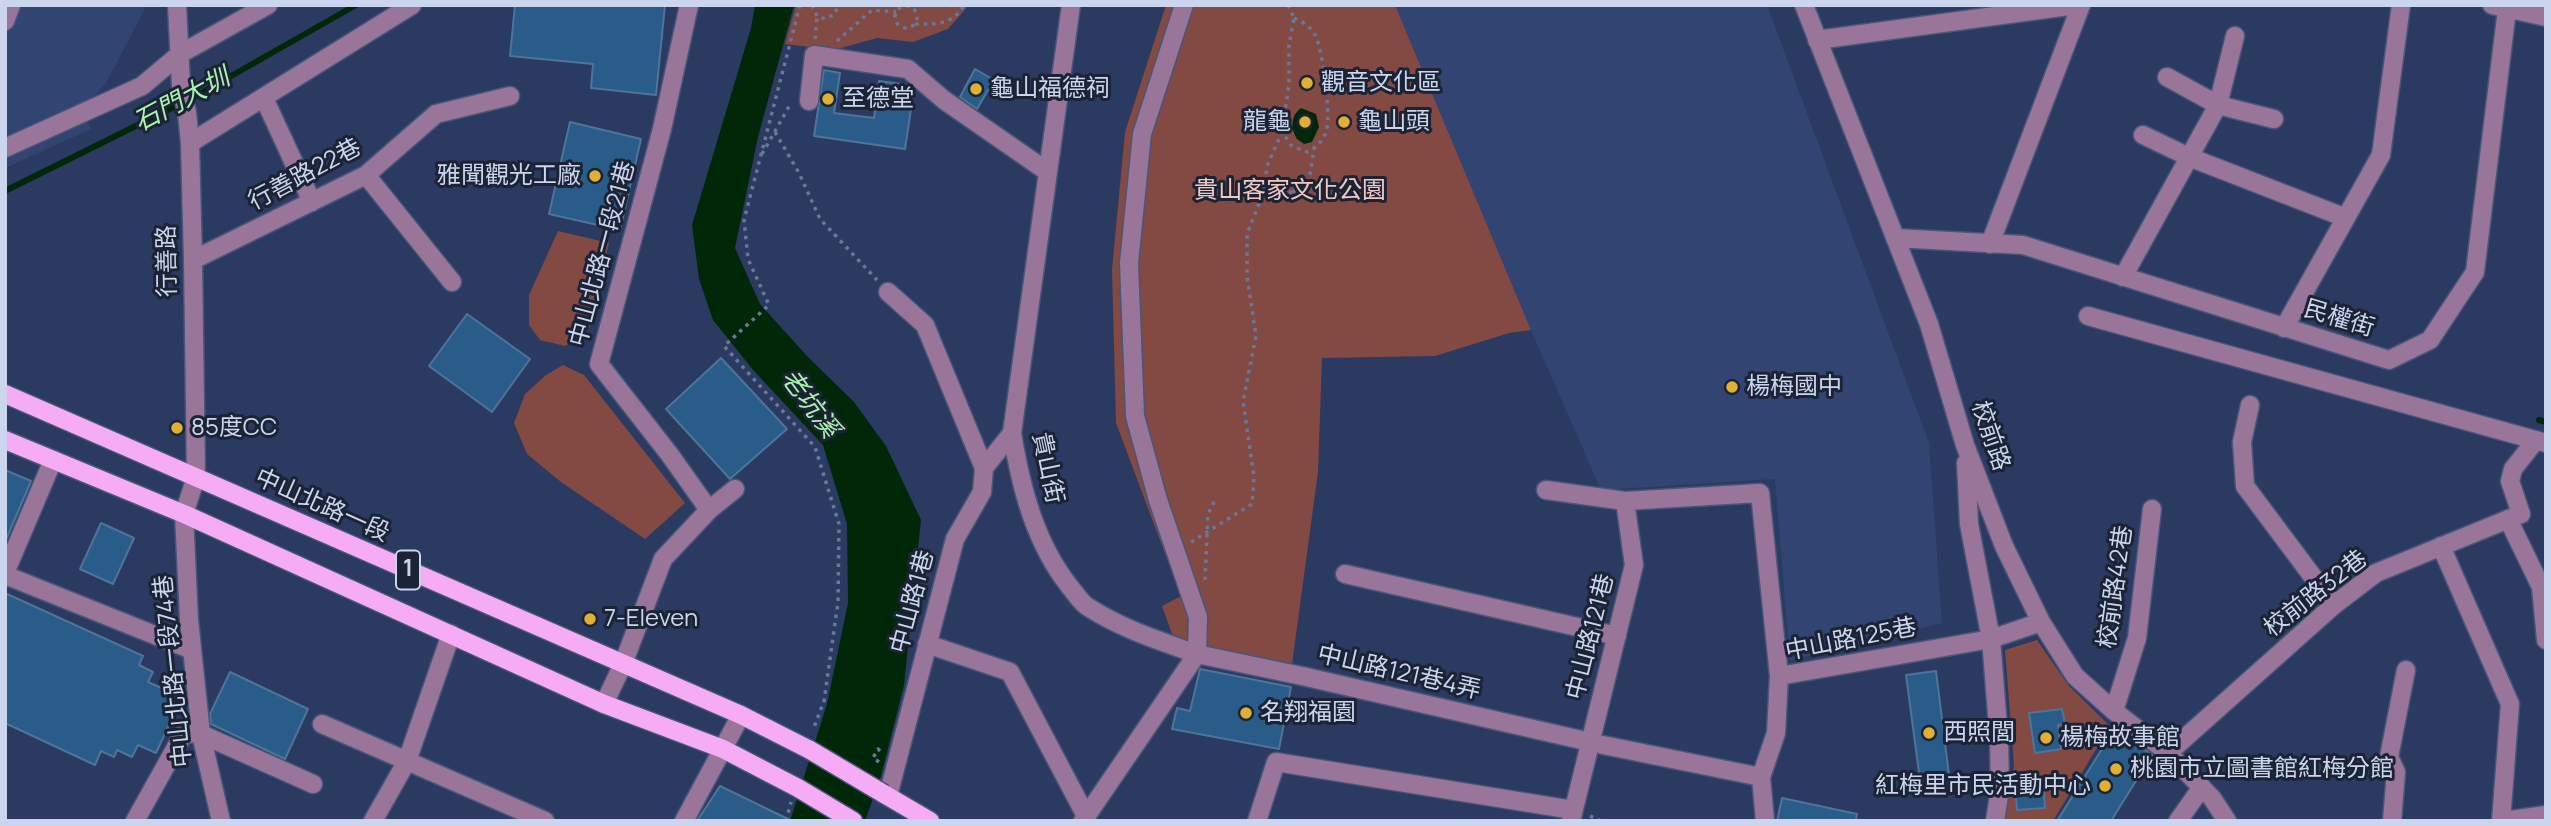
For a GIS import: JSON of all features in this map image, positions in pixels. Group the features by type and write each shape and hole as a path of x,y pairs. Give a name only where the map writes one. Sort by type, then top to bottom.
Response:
{"main road":[{"name":"中山北路一段","path":"5,394 741,715 808,749"},
{"name":"1","path":"5,440 184,514 604,704 723,749 798,788 853,821"},
{"name":"1","path":"808,749 930,821"}],"street":[{"path":"5,21 11,5"},
{"name":"行善路","path":"177,5 181,85 190,143 196,477 184,514"},
{"path":"5,148 142,86 180,54 252,10 268,5"},
{"path":"190,143 412,5"},
{"name":"中山北路一段21巷","path":"689,5 662,129 599,364 709,510"},
{"name":"貴山街","path":"1071,5 1012,433 1020,477 1053,566 1085,606 1126,629 1197,654"},
{"path":"927,644 1010,671 1084,818 1197,654 1198,617 1157,500 1135,416 1129,263 1142,134 1184,5"},
{"name":"校前路","path":"1804,5 1929,324 1965,445 2004,546 2041,622 2076,676 2114,711 2168,753 2212,798 2227,821"},
{"path":"1817,40 2076,5"},
{"path":"1990,244 2081,5"},
{"path":"2284,328 2381,155 2401,5"},
{"path":"2499,7 2546,16"},
{"name":"民權街","path":"1895,238 2022,245 2389,360 2430,340 2475,272 2499,7"},
{"path":"2123,277 2218,105 2235,36"},
{"path":"801,100 814,55 908,69 944,100 1048,172"},
{"path":"2166,77 2218,105 2274,119"},
{"name":"行善路22巷","path":"193,260 366,175 436,114 510,96"},
{"path":"264,97 312,202"},
{"path":"2143,135 2189,157 2346,218"},
{"path":"366,175 452,282"},
{"path":"888,292 925,325 984,468"},
{"path":"2088,316 2541,442"},
{"path":"2250,405 2242,442 2245,486 2334,606"},
{"name":"中山路1巷","path":"886,795 954,539 982,492 984,468 1012,433"},
{"path":"2541,442 2513,469 2510,481 2521,514 2508,519 2541,587 2546,640"},
{"path":"1965,445 1969,524 1991,639 1999,739 2000,789 1995,821"},
{"path":"53,460 5,574 192,650"},
{"path":"604,704 623,664 663,559 709,510 735,489"},
{"path":"1546,490 1625,501 1760,493 1779,676"},
{"name":"中山路121巷","path":"1572,816 1597,744 1617,636 1634,565 1625,501"},
{"name":"校前路42巷","path":"2114,711 2137,638 2151,509"},
{"name":"中山北路一段74巷","path":"184,514 189,620 201,734 221,821"},
{"name":"校前路32巷","path":"2168,753 2334,606 2376,573 2508,519"},
{"path":"2441,546 2510,704 2502,821 2546,816"},
{"path":"1345,574 1617,636"},
{"name":"中山路125巷","path":"1765,821 1761,777 1776,733 1779,676 1991,639 2041,622"},
{"path":"373,821 407,761 451,634"},
{"name":"中山路121巷4弄","path":"1197,654 1597,744"},
{"path":"2392,821 2396,772 2389,757 2406,670"},
{"path":"684,821 741,715"},
{"path":"322,724 545,821"},
{"path":"135,821 184,733 201,734 313,785"},
{"path":"1597,744 1761,777"},
{"path":"1260,820 1276,762 1572,816"},
{"path":"2178,821 2202,787"}],"path":[{"path":"800,5 744,220 748,259 769,305 724,345 815,447 839,524 837,614 824,701 808,749"},
{"path":"812,5 817,16 825,19 835,14 838,5"},
{"path":"895,5 895,19 898,25 905,28 915,24 944,24 960,12 964,5"},
{"path":"1175,550 1206,534 1252,504 1254,477 1243,401 1256,336 1247,276 1247,234 1264,191 1267,166 1282,132 1289,84 1289,45 1294,18 1288,5"},
{"path":"814,55 830,48 872,10 894,11 905,6 912,8 917,17 915,24"},
{"path":"1282,132 1292,146 1307,152 1321,142 1327,128 1324,71 1314,32 1304,22 1294,18"},
{"path":"760,156 801,100"},
{"path":"775,132 799,173 820,219 888,292"},
{"path":"1264,191 1273,187 1296,194 1295,189 1298,186 1303,190 1308,181 1314,149"},
{"path":"1205,589 1208,514 1215,500"},
{"path":"873,758 878,749"}],"shaded area":[{"path":"5,5 147,5 107,81 83,112 91,129 5,168"},
{"name":"楊梅國中","path":"1395,5 1767,5 1929,443 1942,623 1790,661 1775,479 1601,490"}],"green space":[{"path":"796,5 969,5 948,29 913,42 877,38 834,50 785,44"},
{"name":"貴山客家文化公園","path":"1166,5 1395,5 1531,330 1509,333 1435,356 1322,358 1318,472 1292,664 1205,647 1172,634 1162,606 1181,596 1116,423 1112,270 1125,132"},
{"path":"558,231 609,243 590,326 584,335 565,346 540,340 529,325 529,295"},
{"path":"563,365 584,375 685,503 645,539 561,482 527,454 514,423 525,394 546,375"},
{"path":"2037,640 2069,686 2110,726 2053,821 2004,821 2014,765 2005,650"}],"water":[{"name":"老坑溪","path":"755,5 794,5 758,137 735,248 760,304 854,402 886,446 921,520 904,685 881,776 865,821 790,821 827,704 848,603 847,524 823,445 754,371 713,320 699,279 692,225 751,28"},
{"path":"1301,108 1316,114 1319,127 1312,142 1304,144 1297,139 1293,127 1293,119"}],"building":[{"path":"515,5 665,5 656,95 591,88 593,64 510,56"},
{"name":"龜山福德祠","path":"975,69 994,80 977,109 960,97"},
{"name":"至德堂","path":"824,70 840,73 834,113 874,118 879,81 909,85 914,89 905,149 814,136"},
{"name":"雅聞觀光工廠","path":"570,122 641,139 620,230 549,214"},
{"path":"467,314 530,359 492,412 429,366"},
{"path":"721,358 787,429 730,479 666,409"},
{"path":"5,470 31,481 5,542"},
{"path":"101,523 134,538 113,584 80,569"},
{"path":"5,593 143,656 139,665 153,672 148,682 182,697 156,753 138,745 132,757 117,750 114,757 101,751 95,765 5,723"},
{"name":"名翔福園","path":"1200,669 1291,687 1279,749 1172,729 1177,708 1190,711"},
{"name":"西照閭","path":"1936,671 1951,791 1922,795 1906,675"},
{"path":"230,672 308,709 285,759 211,724 210,714"},
{"name":"楊梅故事館","path":"2062,709 2065,724 2058,725 2061,749 2035,753 2029,713"},
{"name":"紅梅里市民活動中心","path":"2115,728 2152,755 2111,821 2057,821"},
{"path":"2043,780 2045,808 2017,810 2015,782"},
{"path":"720,786 792,821 697,821"},
{"path":"1782,798 1857,814 1856,821 1777,821"}],"waterway":[{"name":"石門大圳","path":"5,191 196,96 356,5"},
{"name":"石門大圳","path":"2539,420 2546,422"}],"place":[{"name":"觀音文化區","path":"1307,83"},
{"name":"龜山福德祠","path":"976,89"},
{"name":"至德堂","path":"828,99"},
{"name":"龍龜","path":"1305,122"},
{"name":"龜山頭","path":"1344,122"},
{"name":"雅聞觀光工廠","path":"595,176"},
{"name":"楊梅國中","path":"1732,387"},
{"name":"85度CC","path":"177,428"},
{"name":"7-Eleven","path":"590,619"},
{"name":"名翔福園","path":"1246,713"},
{"name":"西照閭","path":"1929,733"},
{"name":"楊梅故事館","path":"2046,738"},
{"name":"桃園市立圖書館紅梅分館","path":"2116,769"},
{"name":"紅梅里市民活動中心","path":"2105,786"}]}
